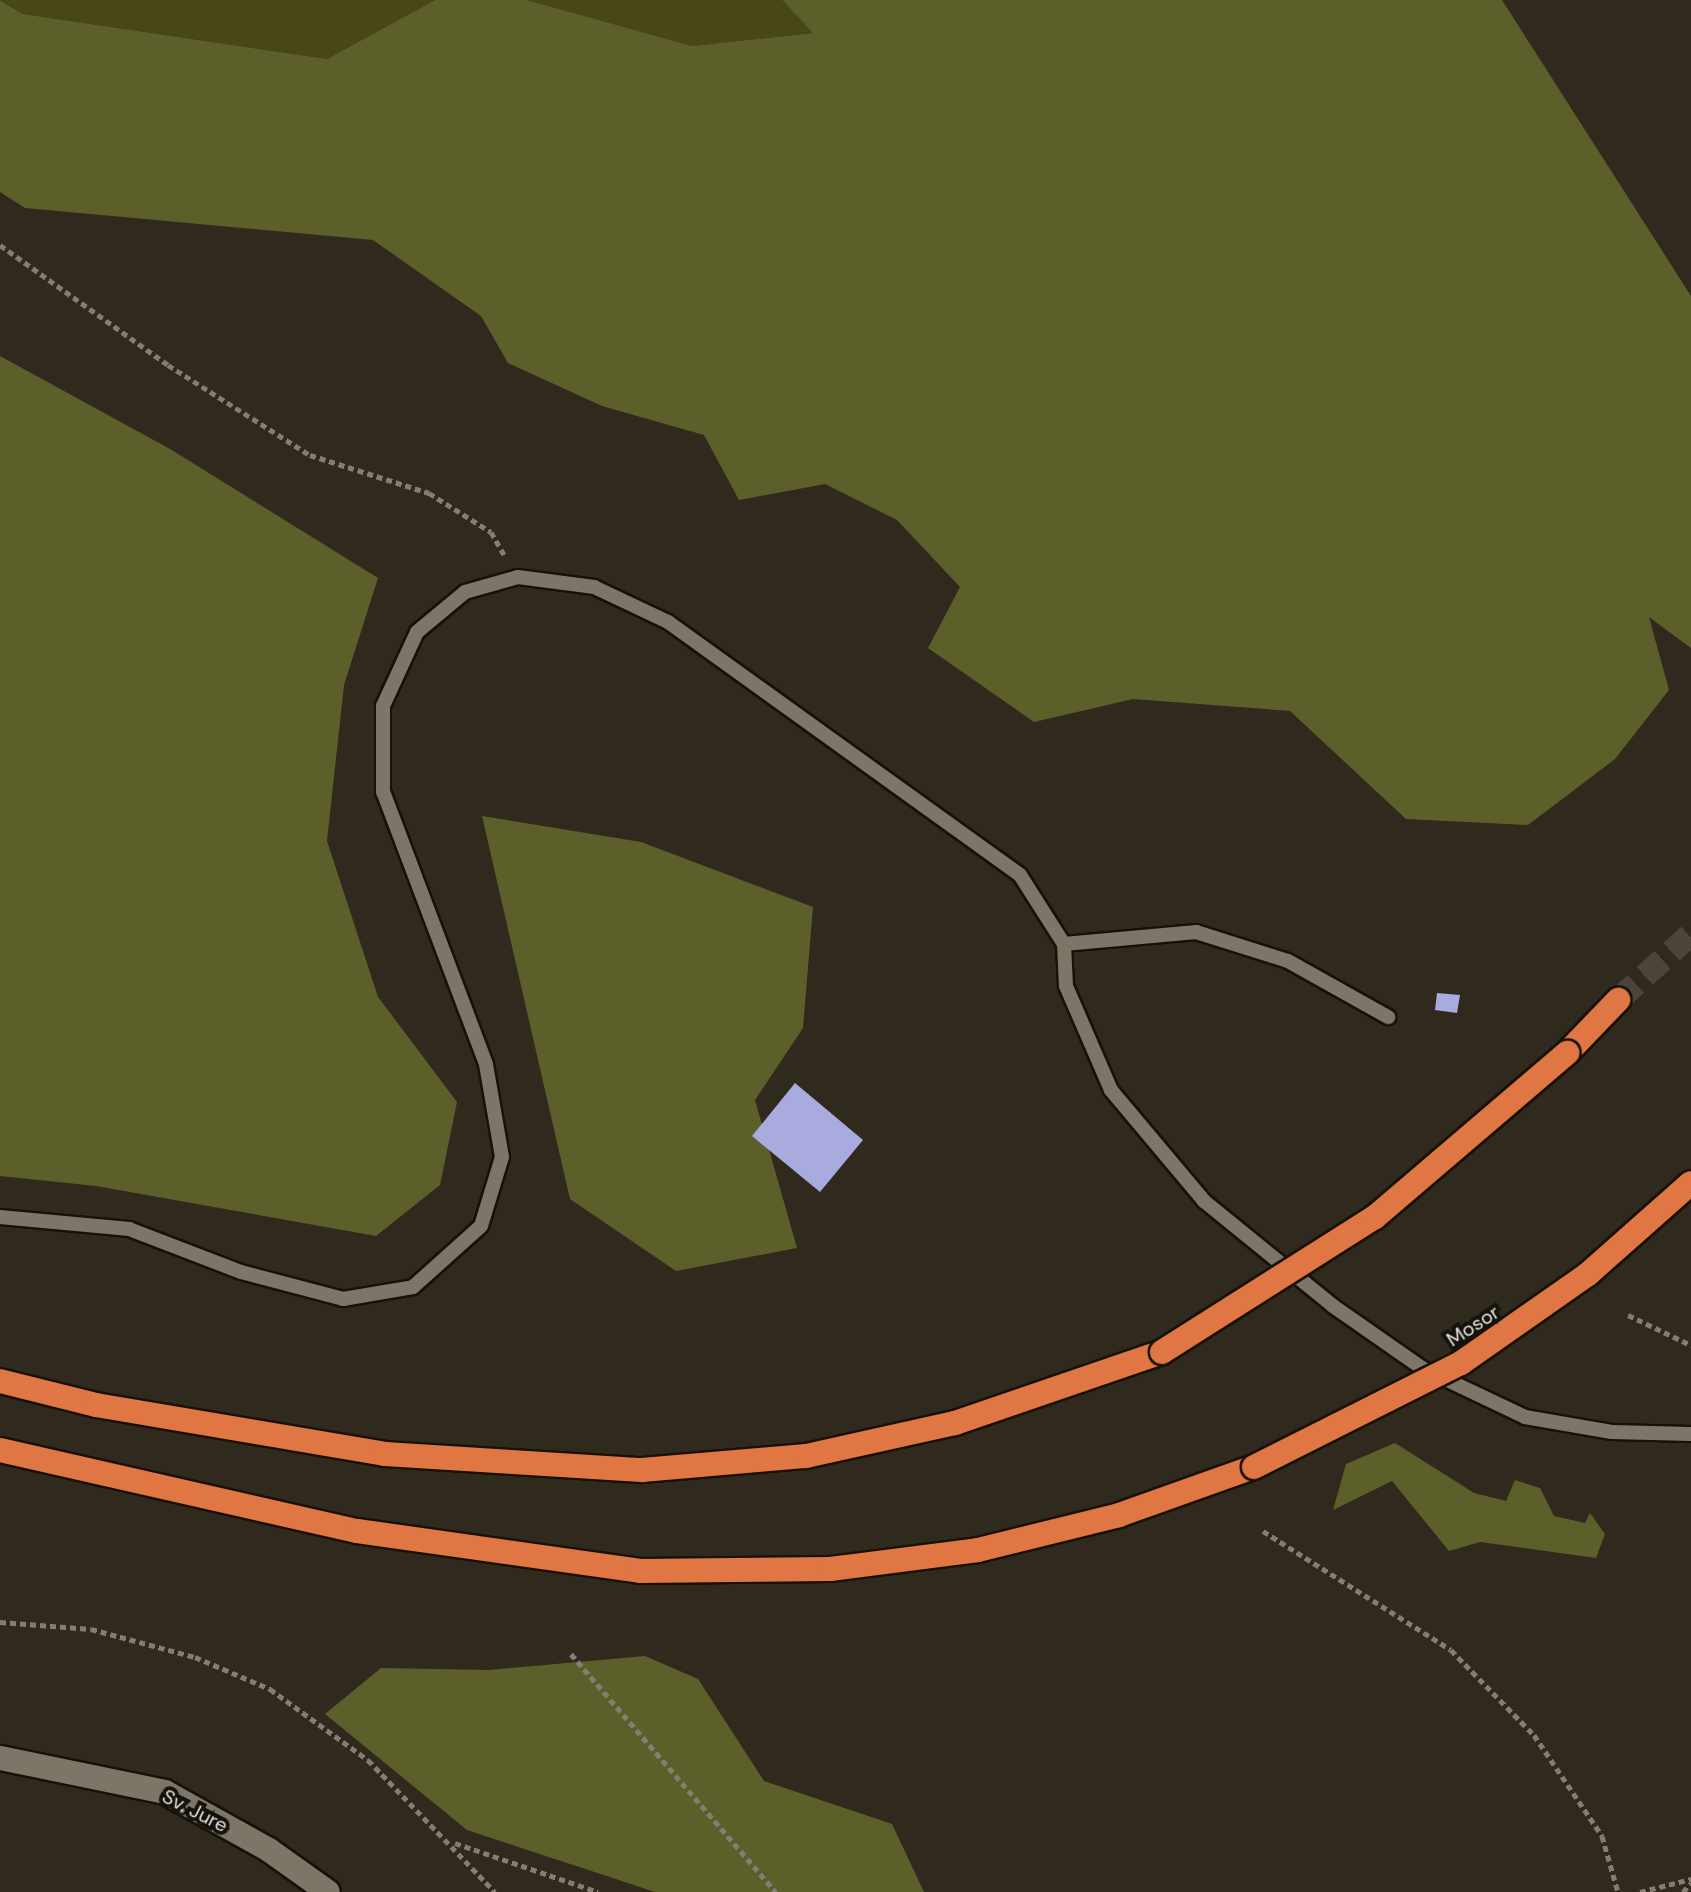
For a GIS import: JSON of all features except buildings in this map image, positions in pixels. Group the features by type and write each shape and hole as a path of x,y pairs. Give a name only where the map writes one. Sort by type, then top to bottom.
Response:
{"highway":[{"path":"0,1381 96,1405 385,1454 642,1470 806,1456 955,1423 1162,1352 1375,1217 1567,1053 1618,1000"},
{"name":"Mosor","path":"0,1450 357,1531 640,1571 830,1569 978,1550 1119,1515 1254,1467 1461,1363 1588,1274 1691,1183"}],"street":[{"name":"Sv. Jure","path":"0,1758 165,1792 269,1850 328,1892"}],"lane":[{"path":"0,1217 129,1229 241,1272 343,1299 413,1287 481,1226 502,1157 486,1064 383,792 383,706 417,632 465,592 518,577 594,587 668,622 1020,875 1064,944 1066,986 1111,1090 1204,1201 1333,1306 1422,1368 1525,1417 1612,1432 1691,1434"},
{"path":"1064,944 1196,932 1288,961 1388,1017"}],"path":[{"path":"0,245 168,365 310,455 429,493 491,532 518,577"},
{"path":"1628,1315 1691,1345"},
{"path":"1263,1531 1451,1650 1534,1735 1602,1836 1618,1892"},
{"path":"0,1622 91,1629 195,1657 270,1689 368,1760 453,1843 495,1892"},
{"path":"571,1654 776,1892"},
{"path":"453,1843 598,1892"},
{"path":"1640,1892 1691,1881"},
{"path":"1683,1892 1691,1881"}],"shaded area":[{"path":"1,0 435,0 327,59 23,14"},
{"path":"527,0 782,0 813,33 692,46"}],"green space":[{"path":"0,0 23,14 327,59 435,0 527,0 692,46 813,33 782,0 1502,0 1691,296 1691,648 1649,617 1669,690 1615,759 1528,825 1406,819 1290,711 1133,699 1034,722 928,648 960,587 897,520 825,484 739,500 704,435 602,406 508,363 481,316 373,240 25,208 0,192"},
{"path":"0,356 170,449 378,578 344,685 327,841 378,997 457,1102 440,1185 376,1236 96,1186 0,1176"},
{"path":"482,816 641,842 813,907 803,1028 755,1100 797,1248 676,1271 570,1199"},
{"path":"1395,1443 1474,1493 1506,1501 1515,1480 1540,1488 1554,1516 1585,1523 1590,1513 1605,1534 1596,1558 1480,1542 1449,1551 1392,1481 1333,1510 1346,1464"},
{"path":"645,1656 698,1679 764,1781 892,1824 924,1892 655,1892 467,1830 325,1714 381,1668 489,1670"}],"tunnel":[{"path":"1618,1000 1691,934"}]}
